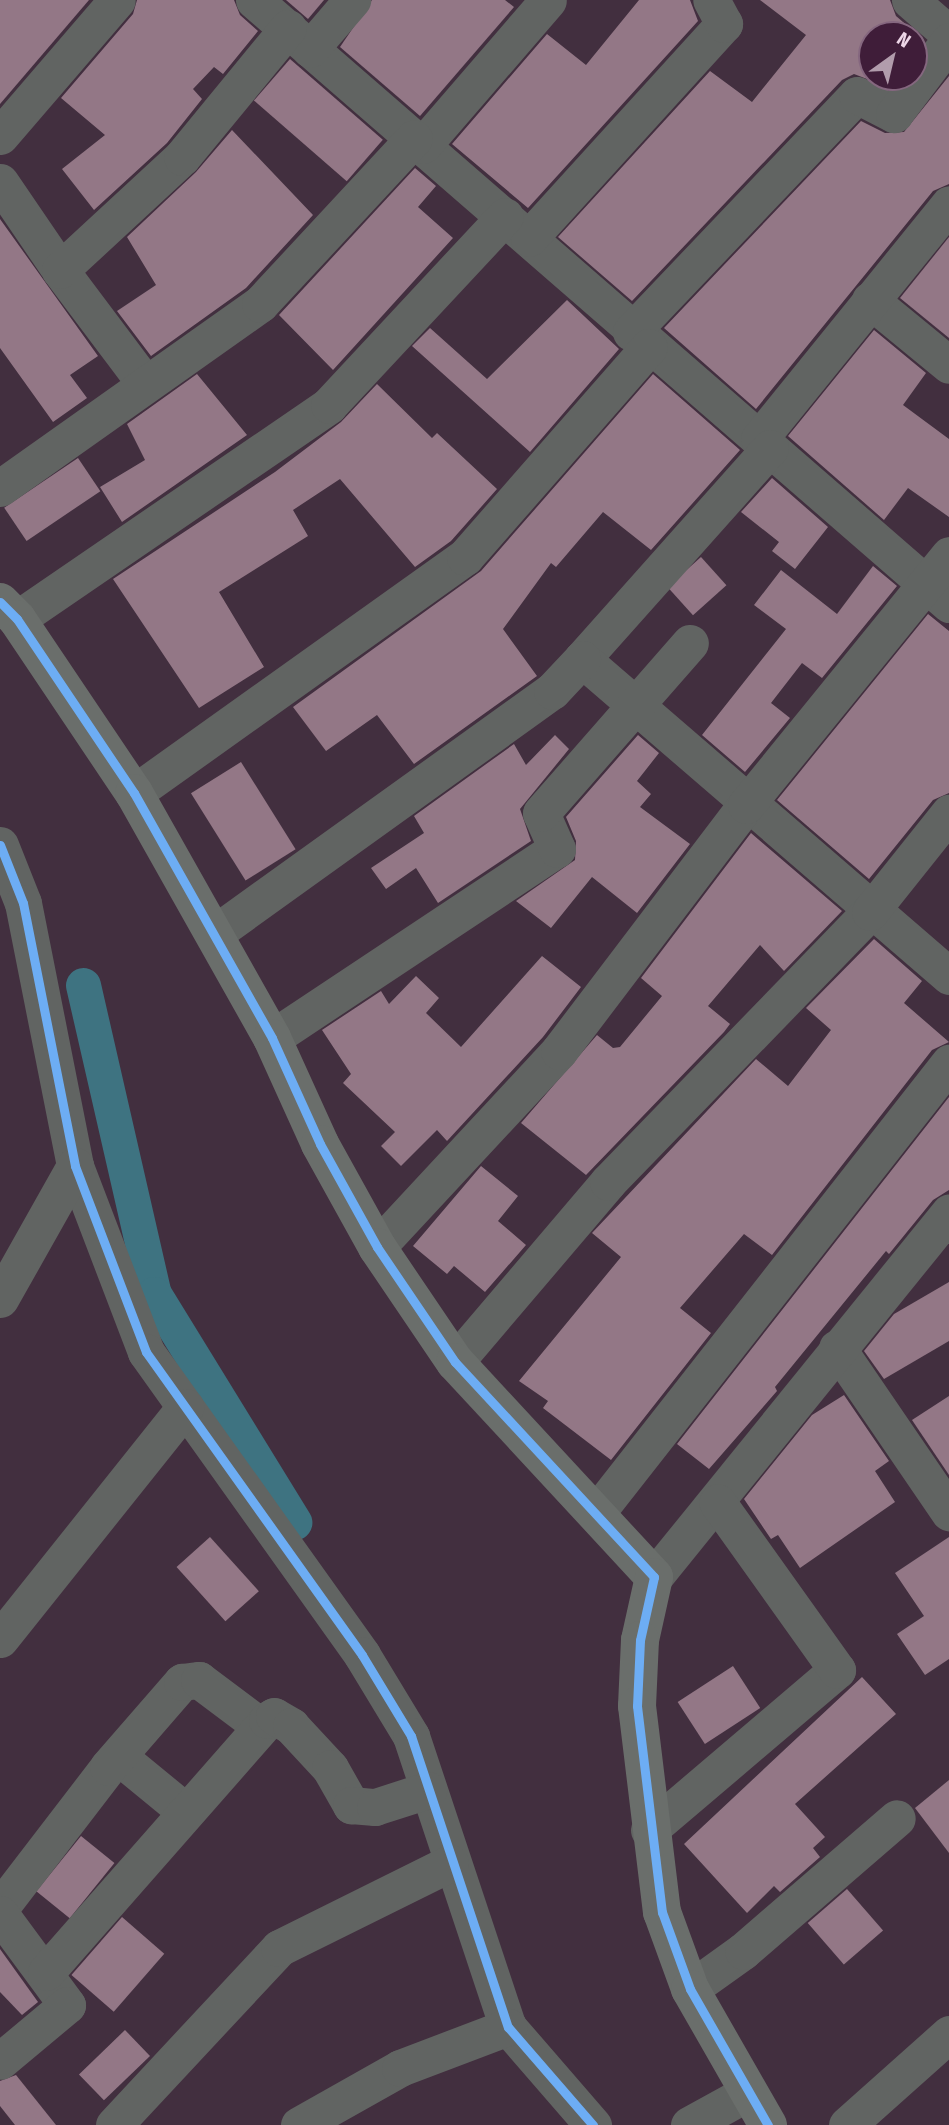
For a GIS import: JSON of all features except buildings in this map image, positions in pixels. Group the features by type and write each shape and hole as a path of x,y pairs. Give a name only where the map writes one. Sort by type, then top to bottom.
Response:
{"street":[{"path":"0,135 117,0"},
{"path":"254,0 517,227 640,340 764,443 942,581 746,805 559,1051 377,1247"},
{"path":"60,270 182,157 299,38 352,0"},
{"path":"0,488 144,382 260,304 419,142 548,0"},
{"path":"654,1577 597,1512 455,1362 377,1247 320,1144 272,1038 215,933 134,793 9,610 330,405 724,24 711,0"},
{"path":"910,0 949,34"},
{"path":"134,793 464,557 640,340 857,95 894,114 949,41"},
{"path":"0,182 60,270 144,382"},
{"path":"215,933 552,691 764,443 870,300 949,204"},
{"path":"870,300 949,365"},
{"path":"272,1038 557,849 541,813 690,643"},
{"path":"582,659 637,704 746,805 949,976"},
{"path":"455,1362 608,1182 870,912 949,813"},
{"path":"3,861 23,904 75,1166 146,1352 362,1655 411,1735 450,1863 508,2027 593,2125"},
{"path":"597,1512 949,1063"},
{"path":"0,1299 75,1166"},
{"path":"768,2125 747,2093 690,1989 662,1912 649,1830 637,1706 640,1640 654,1577 949,1213"},
{"path":"837,1348 949,1512"},
{"path":"0,1639 185,1407"},
{"path":"649,1830 837,1670 717,1502"},
{"path":"0,1908 118,1756 182,1682 199,1680 259,1725"},
{"path":"46,1972 259,1725 274,1716 291,1726 330,1768 351,1805 375,1807 428,1790"},
{"path":"118,1756 185,1811"},
{"path":"690,1989 743,1951 897,1818"},
{"path":"114,2125 279,1948 450,1863"},
{"path":"0,1914 46,1972 67,2005 0,2061"},
{"path":"299,2125 400,2068 508,2027"},
{"path":"847,2125 949,2034"},
{"path":"691,2124 747,2093"}],"waterway":[{"path":"83,985 154,1294 294,1522"}],"cycle path":[{"path":"0,602 17,619 134,793 272,1038 320,1144 377,1247 455,1362 654,1577 640,1640 637,1706 662,1912 690,1989 768,2125"},
{"path":"0,845 23,903 75,1166 146,1352 362,1655 411,1736 508,2027 593,2125"}]}
